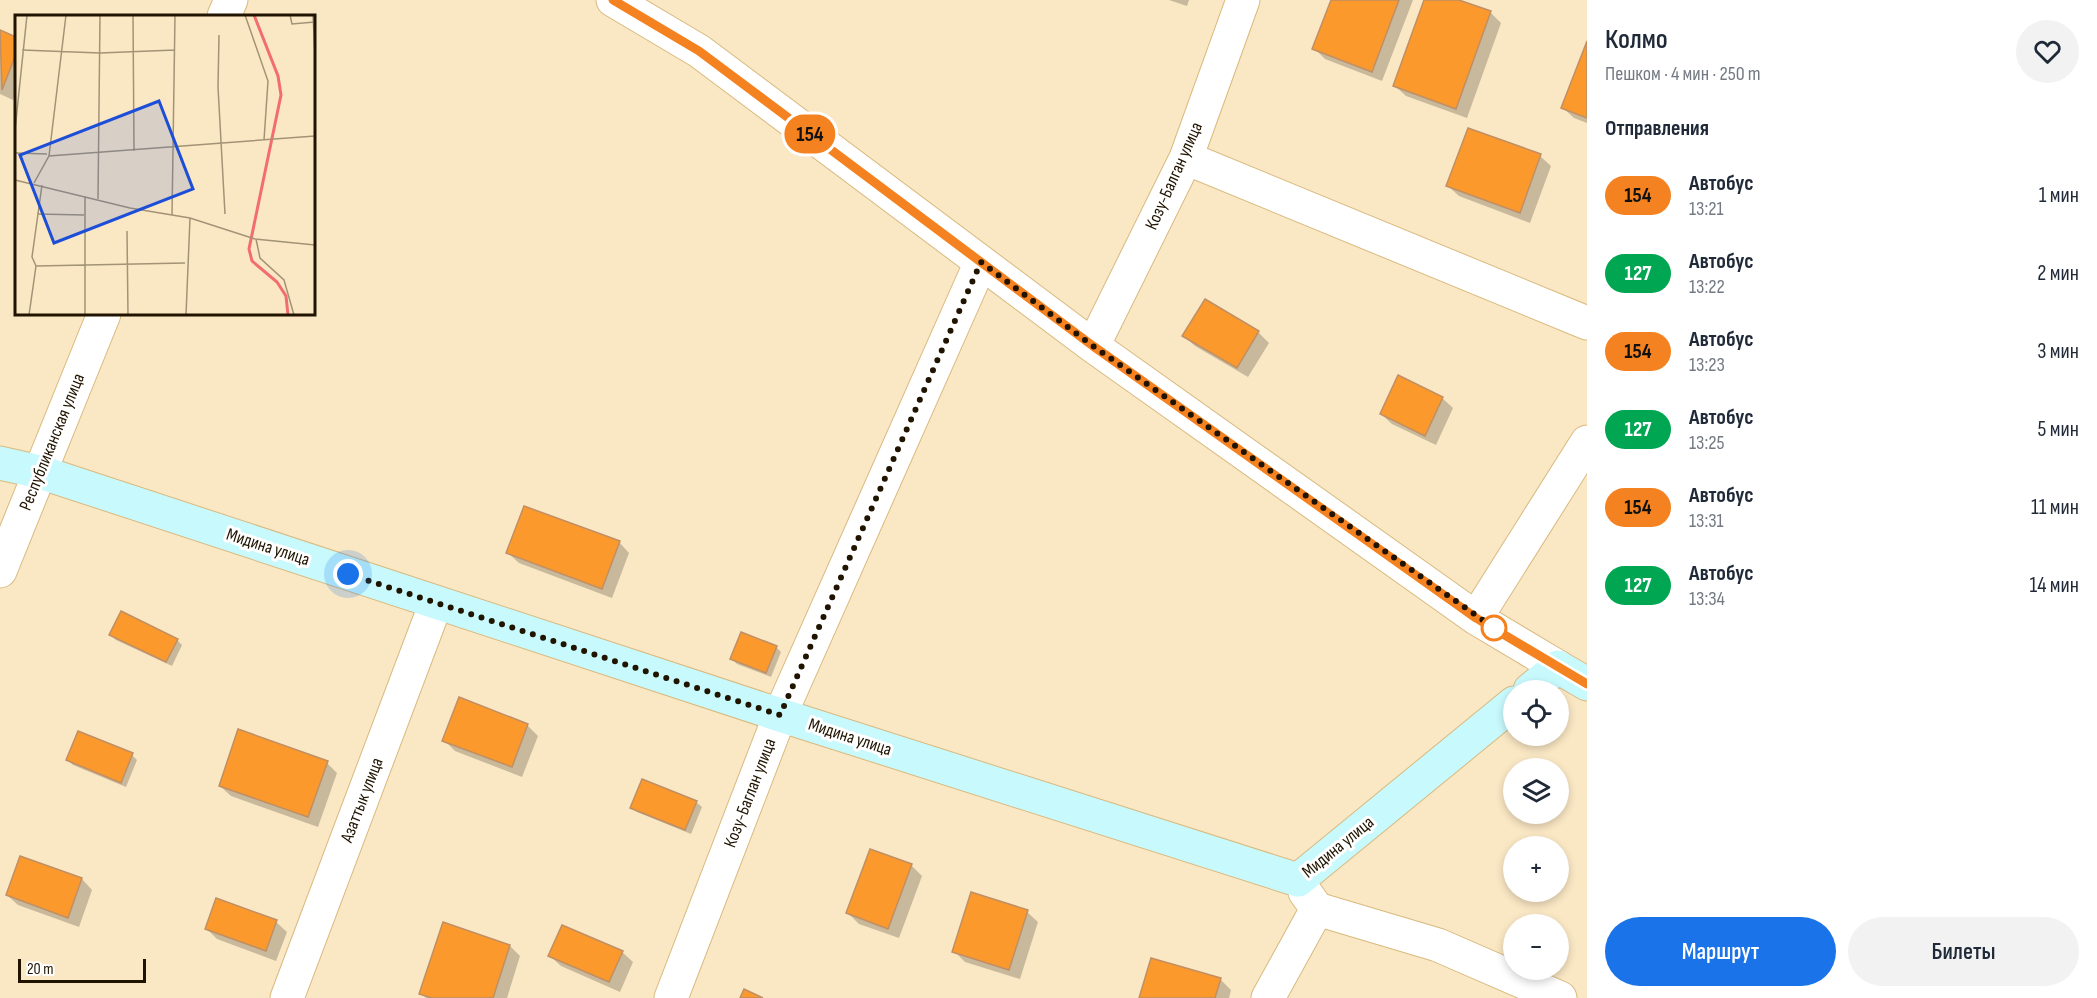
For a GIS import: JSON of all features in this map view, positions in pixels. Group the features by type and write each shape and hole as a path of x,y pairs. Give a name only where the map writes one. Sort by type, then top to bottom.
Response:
{"street":[{"path":"224,15 231,0"},
{"path":"613,0 699,51 1093,346 1476,618 1587,684"},
{"name":"Козу-Балган улица","path":"1093,346 1186,158 1243,0"},
{"path":"1186,158 1587,323"},
{"name":"Козу-Баглан улица","path":"671,998 780,715 981,262"},
{"name":"Республиканская улица","path":"0,571 104,315"},
{"path":"1476,618 1587,442"},
{"name":"Мидина улица","path":"0,463 40,472 780,715 1298,880 1503,712"},
{"name":"Азаттык улица","path":"287,998 436,603"},
{"path":"1542,680 1558,667"},
{"path":"1298,880 1317,909 1438,945 1560,998"},
{"path":"1268,998 1317,909"}],"building":[{"path":"1331,0 1399,0 1372,72 1312,49"},
{"path":"1424,0 1459,0 1491,11 1456,109 1393,86"},
{"path":"0,30 15,37 15,57 2,90"},
{"path":"1587,41 1587,118 1561,108"},
{"path":"1468,128 1541,154 1520,213 1446,186"},
{"path":"1205,299 1259,331 1237,368 1182,336"},
{"path":"1398,375 1443,397 1425,436 1380,414"},
{"path":"524,506 620,541 602,589 506,553"},
{"path":"121,611 178,639 166,662 109,635"},
{"path":"741,632 777,646 766,673 730,659"},
{"path":"459,697 528,724 512,767 442,741"},
{"path":"238,729 328,761 308,817 219,786"},
{"path":"78,731 133,753 121,783 66,760"},
{"path":"642,779 697,801 685,830 630,808"},
{"path":"870,849 912,864 888,929 846,913"},
{"path":"20,856 82,878 68,918 6,895"},
{"path":"971,892 1028,910 1009,970 952,952"},
{"path":"216,898 277,920 266,951 205,929"},
{"path":"443,922 510,945 493,998 432,998 419,994"},
{"path":"562,925 623,951 609,982 548,956"},
{"path":"1151,958 1221,978 1215,998 1139,998"},
{"path":"744,989 763,998 740,998"}],"bus line":[{"name":"154","path":"613,0 699,51 1093,346 1476,618 1587,684"}],"route":[{"path":"348,574 780,715 981,262 1093,346 1476,618 1497,630 1494,628"}]}
